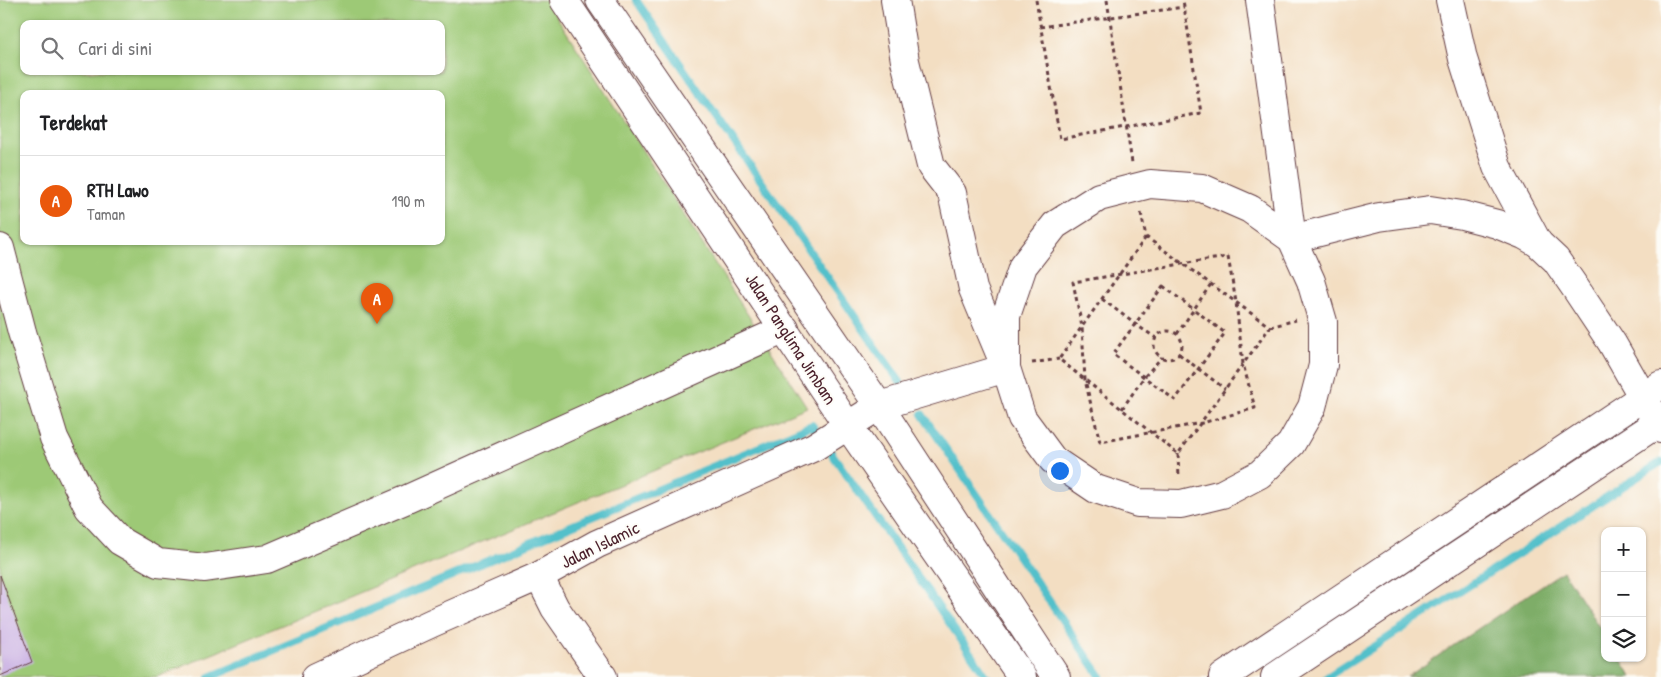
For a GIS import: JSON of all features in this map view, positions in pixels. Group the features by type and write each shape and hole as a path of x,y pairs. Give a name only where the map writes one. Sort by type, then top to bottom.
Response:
{"street":[{"name":"Jalan Panglima Jimbam","path":"564,0 848,426 1022,677"},
{"name":"Jalan Panglima Jimbam","path":"600,0 879,406 1056,677"},
{"path":"894,0 905,61 930,166 952,192 973,289 1006,368 1022,418 1053,460 1096,490 1138,503 1181,504 1222,494 1260,474 1291,444 1312,407 1323,366 1323,322 1311,281 1292,239 1260,0"},
{"path":"1275,677 1660,425 1652,391 1612,343 1556,260 1538,242 1497,167 1463,59 1450,0"},
{"path":"1006,368 1006,316 1023,266 1055,226 1099,197 1150,184 1202,188 1250,209 1292,239 1379,217 1430,210 1462,215 1498,224 1538,242"},
{"path":"0,248 22,332 54,438 89,508 120,541 158,563 205,568 267,559 405,500 785,329"},
{"name":"Jalan Islamic","path":"316,677 539,576 597,544 814,447 879,406 1006,368"},
{"path":"1223,677 1652,391"},
{"path":"539,576 555,608 603,677"}],"path":[{"path":"1036,0 1060,139 1201,113 1183,0"},
{"path":"1107,0 1136,188"},
{"path":"1040,27 1184,7"},
{"path":"1146,237 1270,326 1178,454 1059,359 1118,275 1146,237"},
{"path":"1228,257 1236,302 1243,364 1255,408 1202,423 1100,442 1085,380 1082,327 1073,282 1181,263 1228,257"},
{"path":"1177,334 1210,284"},
{"path":"1163,286 1193,309 1225,332 1175,400 1113,354 1163,286"},
{"path":"1102,299 1156,338"},
{"path":"1164,332 1177,334 1182,342 1179,354 1172,359 1158,355 1154,347 1156,338 1164,332"},
{"path":"1179,354 1225,389"},
{"path":"1122,409 1144,377 1162,357"}],"green space":[{"path":"0,0 546,0 807,407 157,677 0,677"},
{"path":"1563,571 1601,630 1601,662 1623,662 1632,677 1407,677"}],"building":[{"path":"0,575 32,662 0,676"}],"waterway":[{"path":"636,0 900,382"},
{"path":"922,414 1101,677"},
{"path":"210,677 812,425 987,677"},
{"path":"1327,677 1661,462"}],"place":[{"name":"RTH Lawo","path":"377,324"}]}
